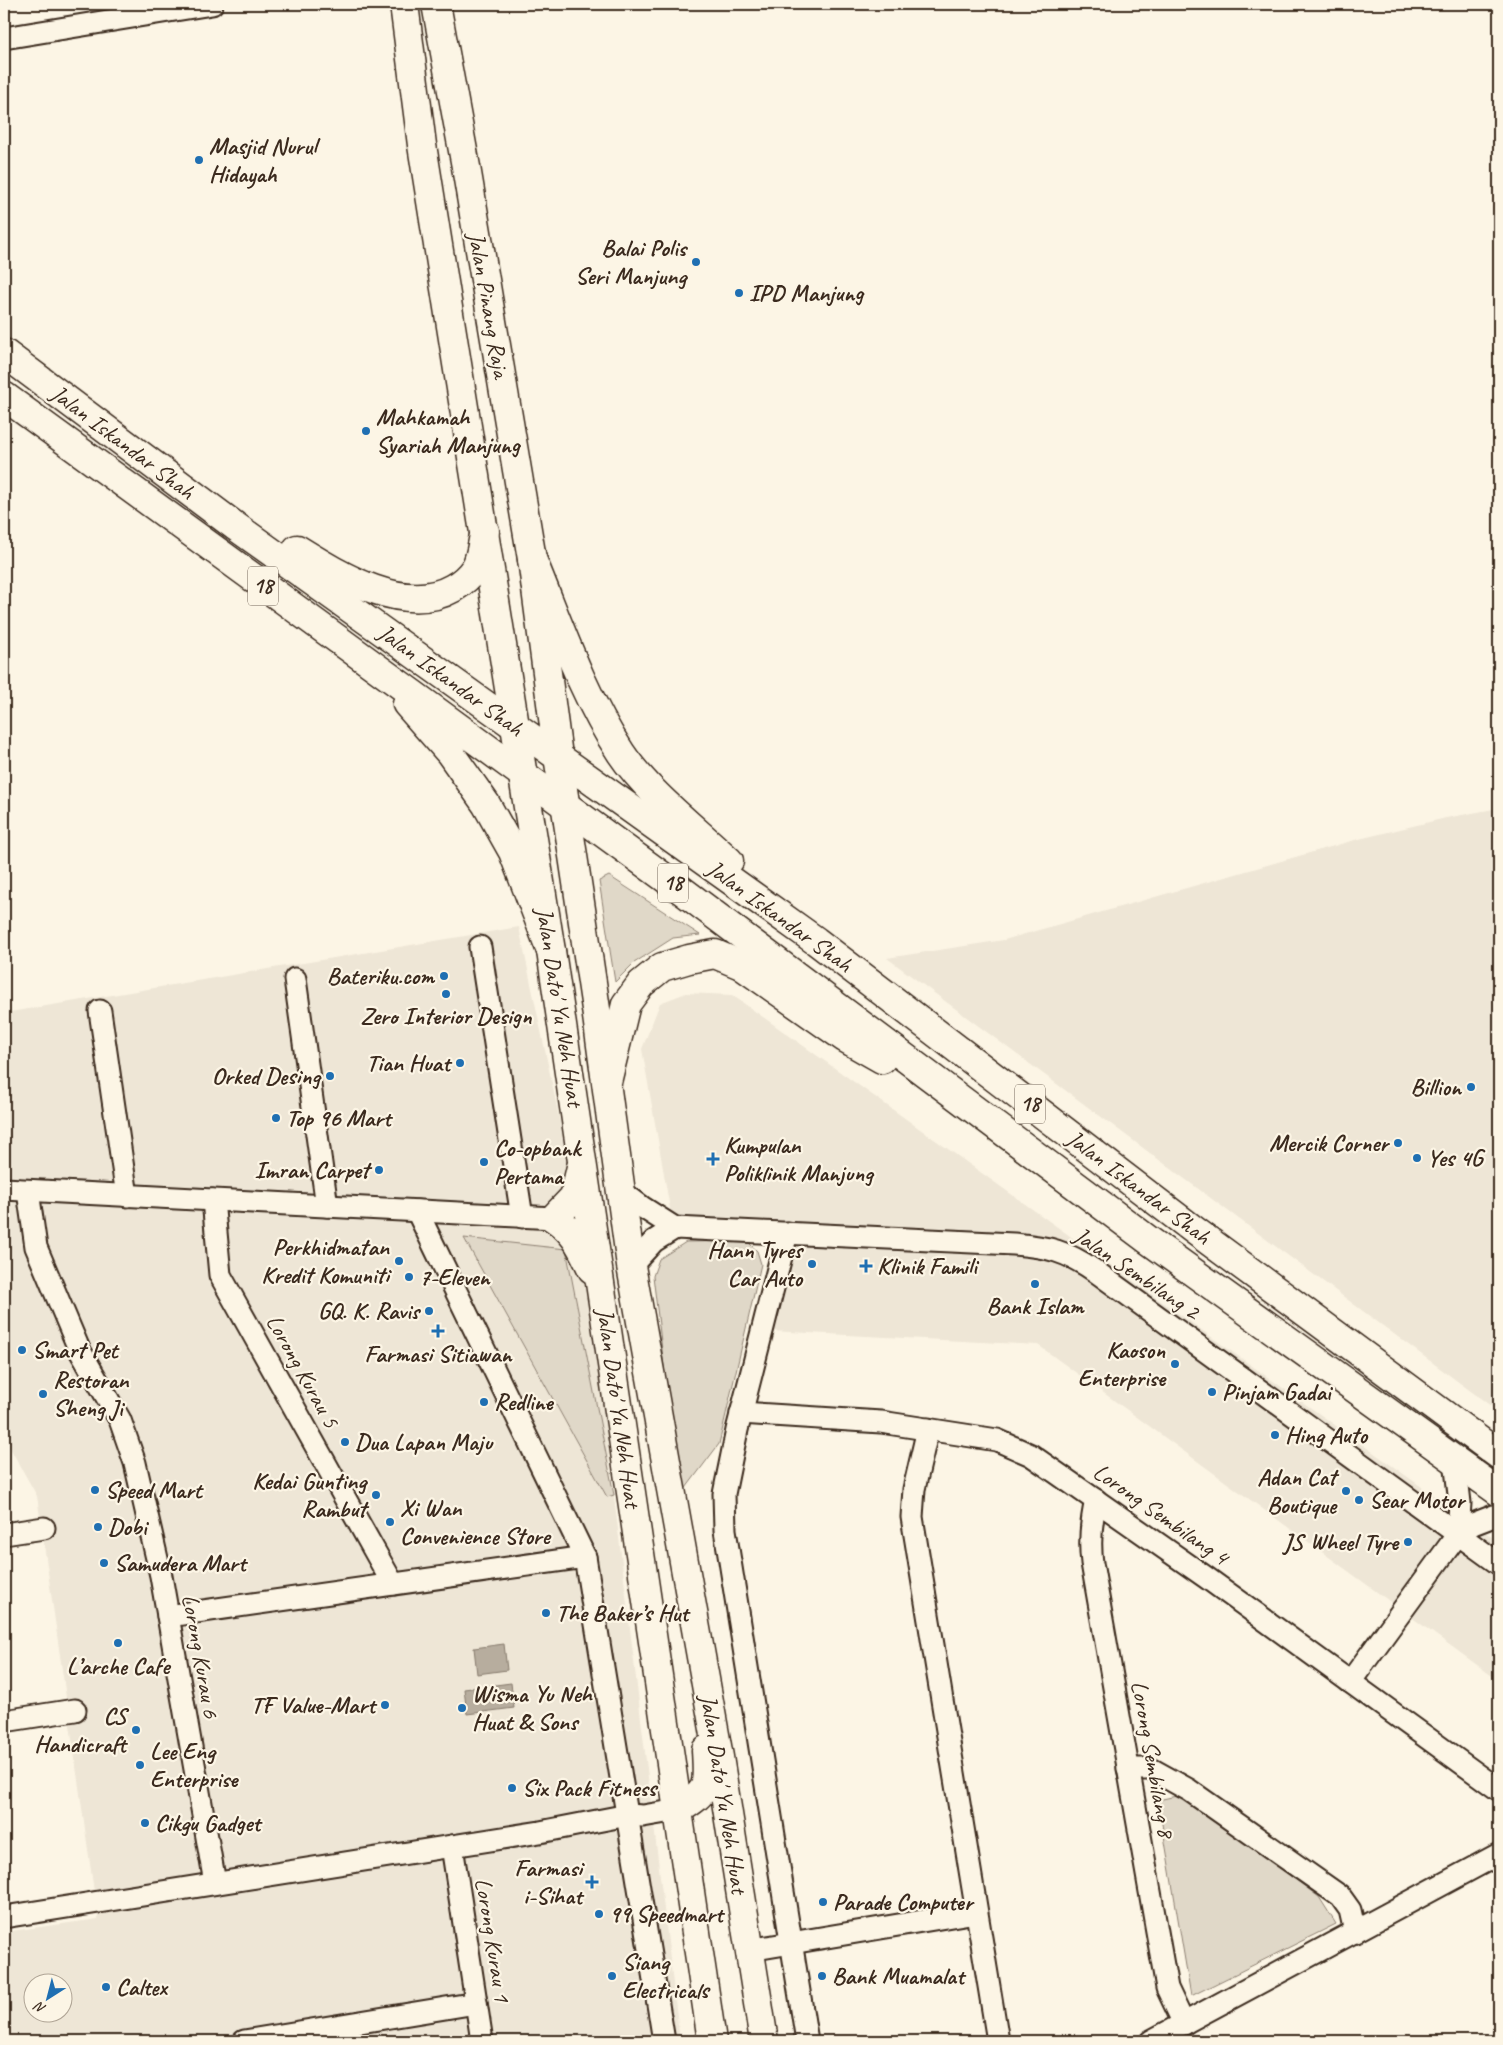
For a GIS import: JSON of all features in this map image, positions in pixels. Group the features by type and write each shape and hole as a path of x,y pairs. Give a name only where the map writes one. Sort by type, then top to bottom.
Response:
{"main road":[{"name":"Jalan Pinang Raja","path":"404,4 433,216 517,728"},
{"name":"Jalan Pinang Raja","path":"436,4 532,559 558,756"},
{"path":"433,216 473,210"},
{"name":"Jalan Iskandar Shah","path":"4,353 235,526 816,941 1194,1230 1499,1455"},
{"name":"Jalan Iskandar Shah","path":"4,396 684,892 1147,1240 1499,1492"},
{"path":"126,443 332,571 384,594 427,598 454,588 468,578 477,566 485,531"},
{"path":"532,559 595,707 622,754 654,792 816,941"},
{"path":"362,658 410,708 450,754 486,804 514,852 551,951"},
{"name":"Jalan Dato' Yu Neh Huat","path":"517,728 602,1288 712,2041"},
{"name":"Jalan Dato' Yu Neh Huat","path":"558,756 622,1191 631,1266 719,1757 764,2041"},
{"path":"606,1082 626,1004 641,984 662,968 689,958 715,954 740,965 846,1038 991,1122"},
{"path":"583,1161 574,1197 554,1218 569,1228 576,1237 602,1288"},
{"path":"678,1810 698,1797 704,1788 707,1774 702,1662"}],"street":[{"path":"4,38 212,4"},
{"path":"480,947 522,1217"},
{"path":"296,979 327,1206"},
{"path":"100,1011 127,1196"},
{"path":"4,1189 554,1218"},
{"name":"Lorong Kurau 6","path":"28,1191 36,1247 79,1349 120,1420 136,1463 168,1616 215,1884"},
{"name":"Jalan Sembilang 2","path":"622,1191 642,1207 676,1228 1014,1244 1057,1250 1095,1271 1499,1564"},
{"name":"Lorong Kurau 5","path":"213,1200 220,1275 392,1584"},
{"path":"417,1211 585,1558 664,2041"},
{"path":"631,1266 654,1241 676,1228"},
{"path":"787,1232 741,1412 724,1494 725,1530 807,2041"},
{"name":"Lorong Sembilang 4","path":"741,1412 881,1422 997,1440 1031,1455 1499,1790"},
{"path":"928,1429 914,1489 912,1517 998,2041"},
{"path":"1455,1460 1460,1503 1458,1534"},
{"name":"Lorong Sembilang 8","path":"1096,1500 1090,1526 1091,1554 1167,1988 1184,2024"},
{"path":"1350,1682 1458,1534 1473,1524 1499,1514"},
{"path":"4,1534 44,1528"},
{"path":"168,1616 585,1558"},
{"path":"4,1721 75,1710"},
{"path":"1128,1769 1151,1769 1189,1790 1340,1896 1350,1910 1355,1932"},
{"path":"4,1917 540,1832 628,1815 642,1816 678,1810"},
{"name":"Lorong Kurau 1","path":"452,1846 482,2041"},
{"path":"1151,2041 1499,1854"},
{"path":"749,1950 976,1912"},
{"path":"244,2041 476,2003"}],"shaded area":[{"path":"1499,808 1499,1412 887,958 1004,940 1355,840 1446,818"},
{"path":"609,876 700,935 673,938 634,963 615,982 599,881"},
{"path":"519,927 580,1216 680,2041 4,2041 4,1932 98,1919 37,1496 4,1437 4,1013"},
{"path":"686,993 732,995 1499,1542 1499,1681 1038,1345 753,1330 774,1247 675,1237 642,1049 660,1003"},
{"path":"464,1238 566,1249 614,1495 607,1497"},
{"path":"747,1241 757,1251 761,1264 719,1444 680,1496 653,1276 659,1259 686,1242"},
{"path":"504,1644 507,1670 477,1674 474,1648"},
{"path":"511,1683 514,1708 467,1714 464,1689"},
{"path":"1181,1795 1319,1897 1336,1924 1191,1996 1158,1800"}],"place":[{"name":"Masjid Nurul Hidayah","path":"199,160"},
{"name":"Balai Polis Seri Manjung","path":"696,262"},
{"name":"IPD Manjung","path":"739,293"},
{"name":"Mahkamah Syariah Manjung","path":"366,431"},
{"name":"Bateriku.com","path":"444,976"},
{"name":"Zero Interior Design","path":"446,994"},
{"name":"Tian Huat","path":"460,1063"},
{"name":"Orked Desing","path":"330,1076"},
{"name":"Billion","path":"1471,1087"},
{"name":"Top 96 Mart","path":"276,1118"},
{"name":"Mercik Corner","path":"1398,1143"},
{"name":"Yes 4G","path":"1417,1158"},
{"name":"Kumpulan Poliklinik Manjung","path":"713,1159"},
{"name":"Co-opbank Pertama","path":"484,1162"},
{"name":"Imran Carpet","path":"379,1170"},
{"name":"Perkhidmatan Kredit Komuniti","path":"399,1261"},
{"name":"Hann Tyres Car Auto","path":"812,1264"},
{"name":"Klinik Famili","path":"866,1266"},
{"name":"7-Eleven","path":"409,1277"},
{"name":"Bank Islam","path":"1035,1284"},
{"name":"GQ. K. Ravis","path":"429,1311"},
{"name":"Farmasi Sitiawan","path":"438,1331"},
{"name":"Smart Pet","path":"22,1350"},
{"name":"Kaoson Enterprise","path":"1175,1364"},
{"name":"Pinjam Gadai","path":"1212,1392"},
{"name":"Restoran Sheng Ji","path":"43,1394"},
{"name":"Redline","path":"484,1402"},
{"name":"Hing Auto","path":"1275,1435"},
{"name":"Dua Lapan Maju","path":"345,1442"},
{"name":"Speed Mart","path":"95,1490"},
{"name":"Adan Cat Boutique","path":"1346,1491"},
{"name":"Kedai Gunting Rambut","path":"376,1495"},
{"name":"Sear Motor","path":"1359,1500"},
{"name":"Xi Wan Convenience Store","path":"390,1522"},
{"name":"Dobi","path":"98,1527"},
{"name":"JS Wheel Tyre","path":"1408,1542"},
{"name":"Samudera Mart","path":"104,1563"},
{"name":"The Baker’s Hut","path":"546,1613"},
{"name":"L’arche Cafe","path":"118,1643"},
{"name":"TF Value-Mart","path":"385,1705"},
{"name":"Wisma Yu Neh Huat & Sons","path":"462,1708"},
{"name":"CS Handicraft","path":"136,1730"},
{"name":"Lee Eng Enterprise","path":"140,1765"},
{"name":"Six Pack Fitness","path":"512,1788"},
{"name":"Cikgu Gadget","path":"145,1823"},
{"name":"Farmasi i-Sihat","path":"592,1882"},
{"name":"Parade Computer","path":"823,1902"},
{"name":"99 Speedmart","path":"599,1914"},
{"name":"Siang Electricals","path":"612,1976"},
{"name":"Bank Muamalat","path":"822,1976"},
{"name":"Caltex","path":"106,1987"}]}
